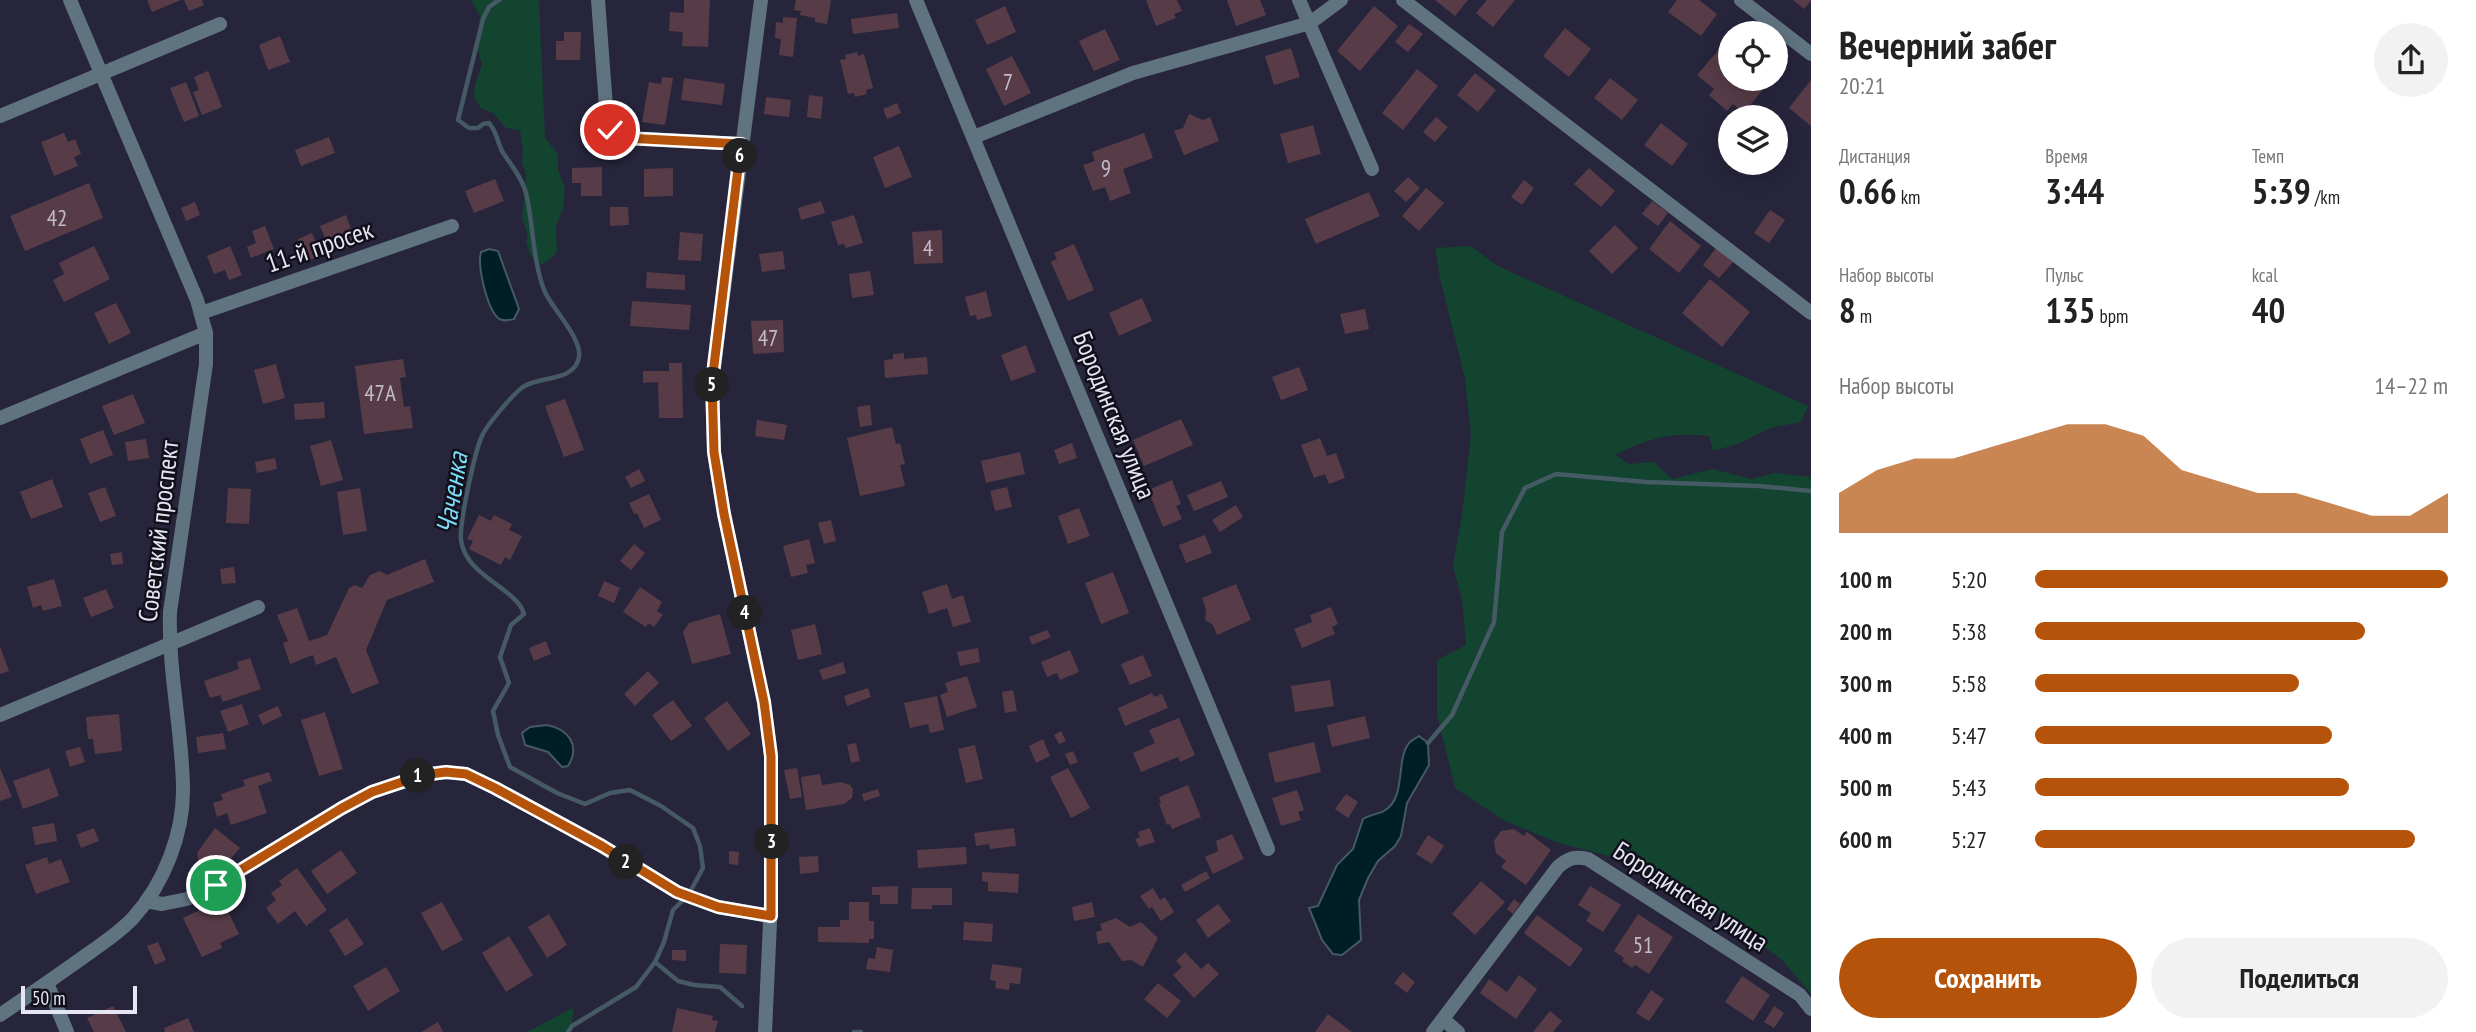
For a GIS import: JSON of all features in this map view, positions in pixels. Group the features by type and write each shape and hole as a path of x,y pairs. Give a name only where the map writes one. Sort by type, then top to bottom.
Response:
{"street":[{"name":"Советский проспект","path":"0,1015 116,934 132,919 158,882 173,847 181,818 183,787 169,643 177,558 206,364 206,333 201,313 71,0"},
{"path":"598,0 610,130 618,137 625,138 741,144"},
{"path":"761,0 712,382 714,452 724,514 764,702 771,756 771,916 765,1032"},
{"name":"Бородинская улица","path":"916,0 1268,849"},
{"path":"1299,0 1372,169"},
{"path":"974,137 1133,73 1310,23 1341,0"},
{"path":"1403,0 1811,313"},
{"path":"1741,0 1811,54"},
{"path":"0,116 220,24"},
{"name":"11-й просек","path":"201,313 452,226"},
{"path":"0,418 206,333"},
{"path":"0,715 258,607"},
{"path":"146,901 162,904 187,899 216,885 372,792 423,775 446,772 466,774 495,788 602,846 677,892 703,903 771,916"},
{"name":"Бородинская улица","path":"1433,1032 1558,867 1577,856 1588,859 1800,995 1811,1009"},
{"path":"47,983 67,1032"},
{"path":"1444,1020 1458,1032"}],"green space":[{"path":"471,0 539,0 545,138 558,154 558,170 565,188 563,208 556,226 557,252 541,264 531,256 522,218 526,175 522,162 520,130 506,128 493,113 481,108 474,97 475,84 482,65 477,47 480,16"},
{"path":"1470,246 1498,266 1808,406 1801,422 1770,428 1738,444 1713,451 1709,436 1683,435 1650,440 1615,455 1629,464 1654,462 1672,479 1713,469 1751,479 1775,473 1811,477 1811,994 1782,960 1681,886 1608,856 1556,842 1505,821 1455,788 1437,715 1437,660 1466,645 1462,600 1453,566 1471,434 1465,379 1435,248"},
{"path":"574,1007 571,1032 527,1032"}],"water":[{"path":"489,249 498,251 519,309 514,319 498,318 487,296 480,258 481,252"},
{"path":"547,725 561,730 570,739 573,751 568,766 562,767 548,752 525,745 522,733 530,727"},
{"path":"1419,736 1428,743 1429,765 1407,803 1401,836 1395,846 1378,861 1359,900 1361,940 1342,955 1333,954 1322,940 1309,908 1318,906 1337,865 1353,849 1363,819 1382,812 1391,805 1396,797 1405,751 1409,743"}],"building":[{"path":"147,0 181,0 152,12"},
{"path":"184,0 202,0 204,5 189,11"},
{"path":"684,0 710,0 708,47 682,46 683,32 669,31 670,12 684,13"},
{"path":"796,0 831,0 827,24 800,15 801,11 794,10"},
{"path":"1146,0 1177,0 1182,11 1174,14 1176,18 1156,26"},
{"path":"1227,0 1260,0 1266,15 1236,26"},
{"path":"1435,0 1468,0 1455,16"},
{"path":"1487,0 1515,0 1493,27 1476,13"},
{"path":"1677,0 1699,0 1717,14 1701,36 1668,12"},
{"path":"1793,0 1811,0 1811,1 1804,9"},
{"path":"1005,6 1016,32 987,45 975,20"},
{"path":"1374,6 1398,26 1360,71 1337,51"},
{"path":"897,13 899,28 853,34 851,19"},
{"path":"783,17 797,18 793,57 779,55 781,39 775,38 776,22 783,23"},
{"path":"1409,24 1423,34 1408,52 1395,42"},
{"path":"1565,28 1591,49 1569,77 1543,56"},
{"path":"1105,29 1120,60 1094,71 1079,41"},
{"path":"564,32 581,32 580,60 556,60 556,41 564,41"},
{"path":"280,36 290,62 268,70 259,45"},
{"path":"1291,48 1300,77 1274,85 1265,56"},
{"path":"1718,50 1718,91 1762,91 1750,105 1720,105 1709,95 1714,89 1697,75"},
{"path":"857,52 858,56 864,54 873,88 866,90 867,94 855,97 854,93 848,94 840,60 846,59 845,55"},
{"path":"1012,56 1031,93 1004,106 986,69"},
{"path":"1417,69 1438,86 1403,130 1382,113"},
{"path":"208,71 222,107 202,115 193,92 199,90 194,77"},
{"path":"1475,73 1496,90 1478,112 1457,95"},
{"path":"662,77 673,78 665,125 642,122 649,82 661,84"},
{"path":"684,78 725,84 722,105 681,100"},
{"path":"1610,78 1638,100 1622,120 1594,98"},
{"path":"1811,80 1811,126 1789,108"},
{"path":"186,82 199,116 184,122 170,88"},
{"path":"809,95 823,97 821,119 807,117"},
{"path":"766,97 791,100 789,117 764,114"},
{"path":"897,103 901,113 887,119 883,109"},
{"path":"1189,114 1203,120 1210,117 1219,141 1184,155 1174,131 1183,128"},
{"path":"1436,117 1448,127 1435,142 1423,132"},
{"path":"1661,123 1688,144 1672,166 1644,145"},
{"path":"1313,125 1321,154 1288,163 1280,134"},
{"path":"64,133 68,142 75,139 81,154 74,157 78,166 54,176 41,142"},
{"path":"1144,133 1153,158 1123,169 1131,193 1110,201 1105,187 1093,191 1083,165 1095,161 1092,152"},
{"path":"329,137 335,153 301,166 295,150"},
{"path":"899,146 912,177 885,188 873,157"},
{"path":"602,167 602,196 581,196 581,183 572,183 572,168"},
{"path":"673,168 673,196 644,197 644,169"},
{"path":"1589,168 1615,191 1601,207 1574,184"},
{"path":"1408,177 1420,188 1406,202 1394,191"},
{"path":"495,179 504,201 474,213 465,191"},
{"path":"1524,180 1534,188 1522,205 1511,197"},
{"path":"89,183 103,218 25,251 10,216"},
{"path":"1426,188 1444,203 1419,231 1402,216"},
{"path":"1369,192 1380,216 1316,244 1305,219"},
{"path":"821,201 825,213 801,220 798,208"},
{"path":"1652,201 1668,213 1658,226 1642,214"},
{"path":"195,202 200,215 186,221 181,208"},
{"path":"610,207 628,207 629,225 610,226"},
{"path":"1770,210 1785,220 1769,243 1754,233"},
{"path":"346,215 352,232 365,227 370,239 344,249 340,240 328,245 320,226"},
{"path":"854,215 863,243 846,248 844,244 838,245 831,222"},
{"path":"1670,221 1701,246 1679,273 1649,249"},
{"path":"1615,225 1638,248 1612,274 1589,251"},
{"path":"265,226 274,249 251,258 247,247 256,243 252,231"},
{"path":"942,230 943,263 914,264 912,232"},
{"path":"680,232 703,234 701,261 678,260"},
{"path":"312,233 321,256 307,261 305,257 300,259 297,251 302,248 298,239"},
{"path":"1074,244 1094,290 1068,301 1051,262 1057,259 1054,253"},
{"path":"94,246 110,279 64,302 53,280 64,274 59,263"},
{"path":"230,246 242,275 229,280 225,270 214,274 207,256"},
{"path":"1716,248 1733,262 1719,278 1703,265"},
{"path":"783,251 785,269 762,272 759,254"},
{"path":"870,271 874,295 852,298 849,274"},
{"path":"647,272 685,275 685,290 646,288"},
{"path":"1710,279 1750,312 1722,347 1682,313"},
{"path":"986,291 992,316 977,320 976,315 970,316 965,297"},
{"path":"1142,298 1152,321 1119,336 1109,313"},
{"path":"632,301 691,305 689,330 630,326"},
{"path":"116,303 131,333 109,344 94,313"},
{"path":"1365,309 1369,329 1345,334 1340,314"},
{"path":"783,320 784,352 753,354 751,321"},
{"path":"1026,345 1036,372 1011,381 1001,355"},
{"path":"904,353 904,359 927,357 928,374 885,378 884,360 893,359 893,354"},
{"path":"403,359 406,377 400,378 404,407 410,406 413,428 364,434 355,366"},
{"path":"669,363 682,363 683,418 659,418 658,382 643,383 643,371 669,371"},
{"path":"276,364 285,398 263,404 254,370"},
{"path":"1299,367 1308,390 1281,400 1272,377"},
{"path":"133,394 145,423 114,435 102,406"},
{"path":"565,399 584,450 564,457 545,406"},
{"path":"324,402 325,418 295,420 294,404"},
{"path":"870,405 872,425 860,427 857,407"},
{"path":"1181,419 1193,445 1144,466 1133,440"},
{"path":"757,420 787,425 784,440 755,436"},
{"path":"892,427 896,444 900,443 905,464 900,465 905,486 860,496 847,438"},
{"path":"103,430 113,455 90,464 80,439"},
{"path":"1320,438 1327,456 1336,453 1345,478 1329,484 1325,474 1314,478 1301,445"},
{"path":"146,439 149,458 128,461 125,442"},
{"path":"331,440 343,480 321,486 310,446"},
{"path":"1072,443 1077,458 1059,464 1054,450"},
{"path":"1020,452 1025,474 986,483 981,461"},
{"path":"275,458 277,469 257,473 255,462"},
{"path":"639,469 645,481 631,488 625,477"},
{"path":"52,479 63,507 31,519 20,492"},
{"path":"1172,480 1181,504 1176,506 1182,519 1163,527 1148,490"},
{"path":"1221,481 1228,497 1194,511 1187,495"},
{"path":"105,487 116,516 100,522 88,493"},
{"path":"1007,487 1012,507 995,511 990,491"},
{"path":"228,488 251,489 249,524 226,523"},
{"path":"360,488 367,531 343,535 337,492"},
{"path":"649,494 661,520 644,528 629,503"},
{"path":"1236,505 1243,517 1220,532 1212,520"},
{"path":"1079,508 1090,536 1068,544 1058,516"},
{"path":"479,515 491,521 494,515 512,524 509,530 522,536 510,560 505,557 501,565 469,549 473,541 467,539"},
{"path":"831,520 836,541 824,544 818,523"},
{"path":"1205,535 1212,553 1186,563 1179,545"},
{"path":"809,539 815,563 806,565 808,573 791,577 783,546"},
{"path":"634,544 645,553 631,570 620,561"},
{"path":"122,552 123,564 112,565 110,554"},
{"path":"425,559 434,582 387,600 366,650 379,683 352,694 336,657 316,665 313,655 290,664 283,643 288,641 277,615 297,608 309,641 327,635 349,588 355,585 362,588 370,575 380,571 387,575"},
{"path":"234,567 236,583 222,584 220,569"},
{"path":"1113,572 1129,613 1101,624 1085,583"},
{"path":"54,579 62,606 43,611 41,605 33,608 27,587"},
{"path":"604,581 620,588 614,603 598,596"},
{"path":"947,584 952,599 963,595 971,622 953,627 947,608 929,614 922,592"},
{"path":"1236,584 1251,620 1217,635 1213,625 1205,620 1206,609 1202,598"},
{"path":"640,587 662,602 657,611 663,615 654,627 648,623 646,627 623,612"},
{"path":"106,589 114,608 91,617 83,598"},
{"path":"1331,607 1338,624 1332,627 1335,634 1302,648 1294,629 1312,622 1310,615"},
{"path":"720,614 731,654 692,664 683,632 689,623"},
{"path":"815,624 822,654 798,660 791,630"},
{"path":"1047,630 1051,637 1032,645 1029,637"},
{"path":"546,641 551,654 534,661 529,648"},
{"path":"0,646 9,671 0,674"},
{"path":"978,648 980,662 960,666 957,652"},
{"path":"1070,650 1079,672 1060,680 1057,673 1047,677 1041,662"},
{"path":"1143,655 1152,676 1130,685 1121,664"},
{"path":"250,658 261,689 223,702 220,695 210,698 204,681 239,669 237,662"},
{"path":"843,662 846,673 823,680 819,670"},
{"path":"648,671 659,683 635,706 624,694"},
{"path":"967,676 977,707 947,717 940,695 948,692 945,683"},
{"path":"1330,680 1334,706 1295,712 1291,686"},
{"path":"868,688 871,697 847,706 844,696"},
{"path":"1013,690 1017,711 1005,713 1002,692"},
{"path":"1152,693 1154,697 1162,694 1168,708 1125,726 1118,708"},
{"path":"937,696 944,730 930,733 928,724 910,728 904,703"},
{"path":"673,700 692,726 671,741 652,715"},
{"path":"727,701 751,734 728,751 704,718"},
{"path":"242,704 249,724 228,732 220,711"},
{"path":"278,706 282,716 263,725 258,715"},
{"path":"325,712 343,769 319,776 301,720"},
{"path":"119,714 122,751 95,754 93,739 88,739 86,717"},
{"path":"1365,716 1370,738 1332,747 1327,725"},
{"path":"1179,718 1195,755 1180,762 1178,757 1141,772 1133,753 1155,743 1149,730"},
{"path":"1061,731 1066,741 1059,744 1054,735"},
{"path":"223,733 226,749 198,753 196,737"},
{"path":"1043,739 1050,756 1036,763 1029,746"},
{"path":"1314,742 1321,772 1275,783 1268,753"},
{"path":"856,743 860,761 851,763 847,745"},
{"path":"975,745 983,779 966,783 958,749"},
{"path":"80,747 85,762 70,767 65,751"},
{"path":"1073,751 1078,762 1070,765 1065,754"},
{"path":"0,768 12,797 0,801"},
{"path":"49,768 59,796 23,809 13,781"},
{"path":"797,768 802,797 790,799 784,770"},
{"path":"1068,768 1090,808 1071,818 1050,777"},
{"path":"269,772 272,781 258,786 267,813 231,825 227,813 217,817 213,803 223,800 221,794 245,786 243,780"},
{"path":"820,774 822,785 841,782 850,785 853,789 852,798 844,804 806,810 801,777"},
{"path":"1188,785 1201,817 1172,829 1170,824 1167,825 1159,797"},
{"path":"878,789 880,796 864,801 862,794"},
{"path":"1297,790 1304,810 1298,812 1301,820 1281,826 1272,798"},
{"path":"1346,794 1358,802 1348,818 1335,809"},
{"path":"54,823 57,841 35,845 32,827"},
{"path":"94,828 99,841 81,848 76,835"},
{"path":"215,828 240,848 220,871 208,872 199,865 197,853"},
{"path":"1014,828 1016,846 990,849 989,844 976,846 974,833"},
{"path":"1150,828 1155,842 1139,847 1135,839 1140,837 1138,832"},
{"path":"1514,829 1524,836 1527,832 1551,850 1526,885 1501,867 1506,861 1496,853 1494,841 1501,831"},
{"path":"1232,834 1244,859 1213,874 1205,857 1218,851 1216,841"},
{"path":"1428,835 1444,846 1432,864 1416,854"},
{"path":"966,847 967,864 918,868 917,850"},
{"path":"341,850 357,873 327,894 311,871"},
{"path":"729,851 739,852 738,865 729,864"},
{"path":"818,856 819,872 800,874 799,857"},
{"path":"47,857 49,864 61,859 70,882 36,894 25,865"},
{"path":"297,868 327,910 306,926 295,911 278,924 266,908 276,900 271,893 282,885 279,881"},
{"path":"1206,871 1210,878 1185,892 1181,885"},
{"path":"982,872 1019,874 1018,893 988,891 988,882 982,881"},
{"path":"1481,881 1505,902 1475,935 1452,914"},
{"path":"898,886 898,904 880,904 880,895 872,895 872,887"},
{"path":"1590,886 1621,905 1603,932 1586,921 1591,913 1578,905"},
{"path":"912,888 952,888 952,905 911,909"},
{"path":"1153,888 1160,900 1165,897 1174,912 1161,921 1152,907 1149,909 1140,896"},
{"path":"1514,899 1520,904 1513,914 1507,909"},
{"path":"442,902 463,940 442,951 421,913"},
{"path":"849,902 869,902 869,921 874,921 874,939 869,939 869,943 818,942 818,927 840,927 840,920 849,920"},
{"path":"1092,902 1095,917 1074,921 1072,907"},
{"path":"214,903 218,911 226,907 239,934 220,943 222,948 202,957 183,918"},
{"path":"1218,904 1231,921 1208,938 1196,920"},
{"path":"549,914 567,945 547,958 528,927"},
{"path":"1638,914 1673,937 1649,974 1635,965 1632,968 1614,951"},
{"path":"1537,915 1583,949 1570,967 1524,933"},
{"path":"347,918 364,944 345,956 329,930"},
{"path":"1116,918 1130,927 1141,922 1158,938 1143,967 1131,960 1122,961 1109,942 1098,944 1096,932 1102,930 1100,924"},
{"path":"964,922 993,924 992,942 963,940"},
{"path":"509,936 533,975 506,992 482,953"},
{"path":"158,942 166,960 155,965 147,946"},
{"path":"720,944 747,945 746,974 719,973"},
{"path":"877,947 893,950 890,972 866,969 868,958 875,959"},
{"path":"672,950 686,950 686,961 672,960"},
{"path":"1185,952 1201,969 1208,963 1219,974 1194,998 1173,975 1182,967 1176,961"},
{"path":"992,964 1022,968 1020,984 1010,983 1009,990 995,988 996,981 990,980"},
{"path":"386,967 400,991 368,1011 353,986"},
{"path":"1403,972 1415,982 1407,993 1394,983"},
{"path":"1519,975 1537,989 1516,1019 1480,993 1489,979 1507,992"},
{"path":"1742,976 1770,995 1753,1021 1725,1002"},
{"path":"1158,983 1181,1001 1167,1018 1144,999"},
{"path":"1651,990 1664,999 1649,1021 1636,1013"},
{"path":"113,1006 126,1032 94,1032 87,1018"},
{"path":"1774,1006 1784,1013 1774,1028 1764,1022"},
{"path":"677,1008 713,1016 712,1020 718,1021 715,1032 672,1032"},
{"path":"1550,1011 1562,1021 1553,1032 1533,1032"},
{"path":"1328,1014 1352,1032 1315,1032"},
{"path":"188,1018 194,1032 165,1032 164,1028"},
{"path":"438,1022 443,1032 421,1032"}],"waterway":[{"name":"Чаченка","path":"499,0 489,7 483,19 458,120 469,128 478,128 489,123 502,151 522,182 541,281 549,299 573,336 579,353 574,368 561,376 523,387 500,410 482,436 468,488 461,532 465,552 481,573 520,605 524,614 511,625 500,657 509,683 493,711 498,735 510,767 557,793 585,804 610,793 630,790 661,806 693,828 700,846 703,868 690,892"},
{"path":"1428,743 1452,715 1494,622 1502,532 1525,488 1556,474 1811,491"},
{"name":"Чаченка","path":"568,1032 572,1026 636,987 655,962 673,910 684,899"},
{"path":"655,962 678,981 720,987 742,1006"},
{"path":"854,1032 861,1032"}],"route":[{"path":"216,885 372,792 423,775 446,772 466,774 495,788 602,846 677,892 718,907 771,916 771,756 764,702 724,514 714,452 712,382 741,144 625,138 618,137 610,130"}]}
